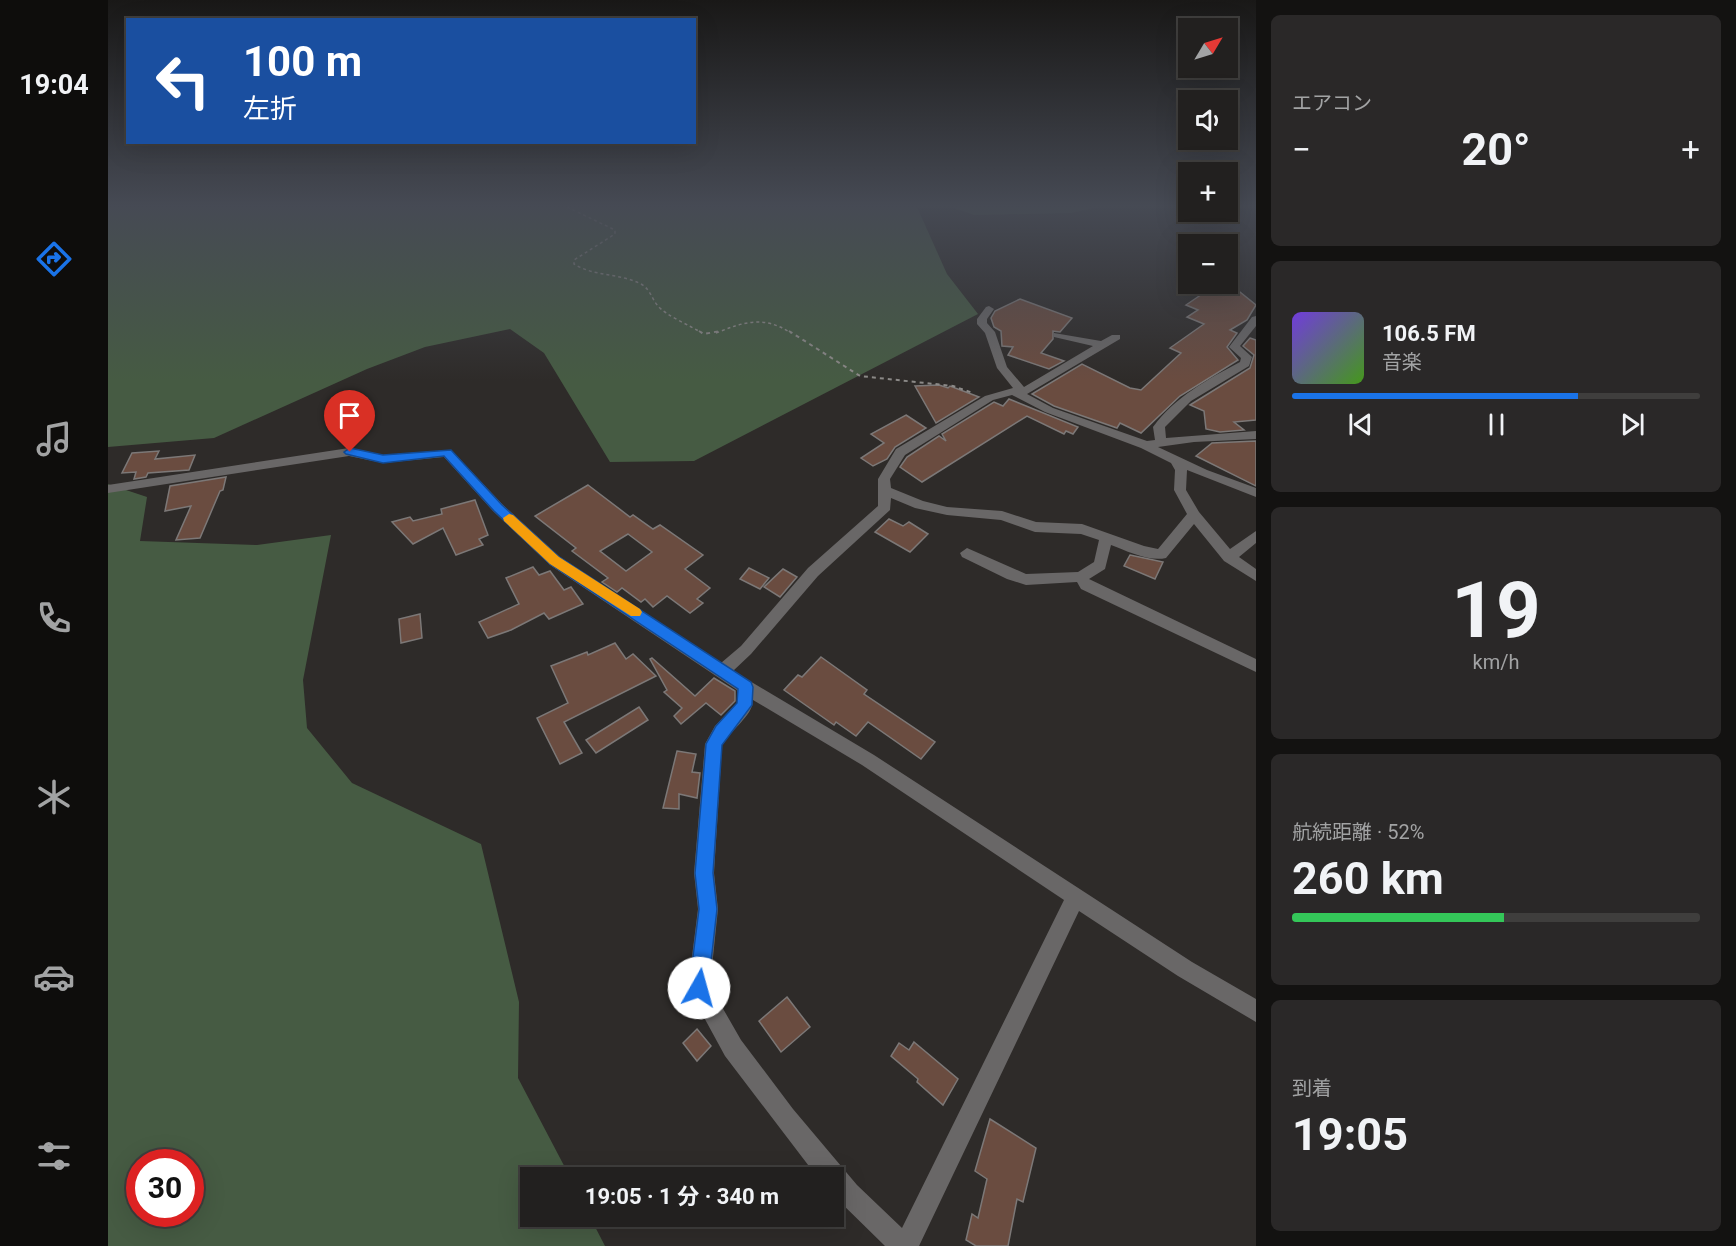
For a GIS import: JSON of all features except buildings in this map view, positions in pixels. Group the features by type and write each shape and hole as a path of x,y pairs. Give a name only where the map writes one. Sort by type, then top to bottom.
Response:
{"street":[{"path":"989,309 982,319 982,324 990,332 1002,368 1018,392 1050,410 1145,445 1203,473 1256,493"},
{"path":"1161,442 1159,427 1171,411 1204,386 1245,364 1247,357 1234,347 1256,319"},
{"path":"1058,335 1103,345"},
{"path":"723,670 746,650 813,572 885,507 884,479 900,452 989,399 1018,392 1116,337"},
{"path":"1145,445 1256,435"},
{"path":"108,489 350,452 383,459 447,453 498,508 555,561 746,687 868,760 1185,969 1256,1009"},
{"path":"1176,459 1181,470 1180,490 1194,515 1229,557 1256,576"},
{"path":"884,490 920,505 947,512 1002,516 1035,527 1082,528 1142,551 1161,554 1194,515"},
{"path":"1229,557 1256,536"},
{"path":"967,553 980,557 1020,579 1081,577 1100,565 1104,544 1109,538"},
{"path":"1081,577 1086,585 1256,666"},
{"path":"746,687 745,705 721,731 714,744 704,873 708,909 699,988 733,1048 784,1117 825,1167"},
{"path":"844,1189 905,1246 1075,898"}],"path":[{"path":"576,265 647,287 653,293 658,308 704,334 713,334 745,321 765,323 785,329 860,376 952,386 989,399"}],"green space":[{"path":"108,265 943,265 947,274 978,314 694,461 610,462 544,353 510,329 425,347 367,369 214,438 108,447"},
{"path":"108,484 147,497 140,541 257,545 331,535 303,680 307,728 352,783 481,844 519,1002 518,1078 565,1167 520,1167 520,1227 595,1227 605,1246 108,1246"}],"slow traffic":[{"path":"509,518 555,561 636,612"}],"route":[{"path":"350,452 383,459 447,453 498,508 555,561 746,687 745,705 721,731 714,744 704,873 708,909 699,988"}]}
